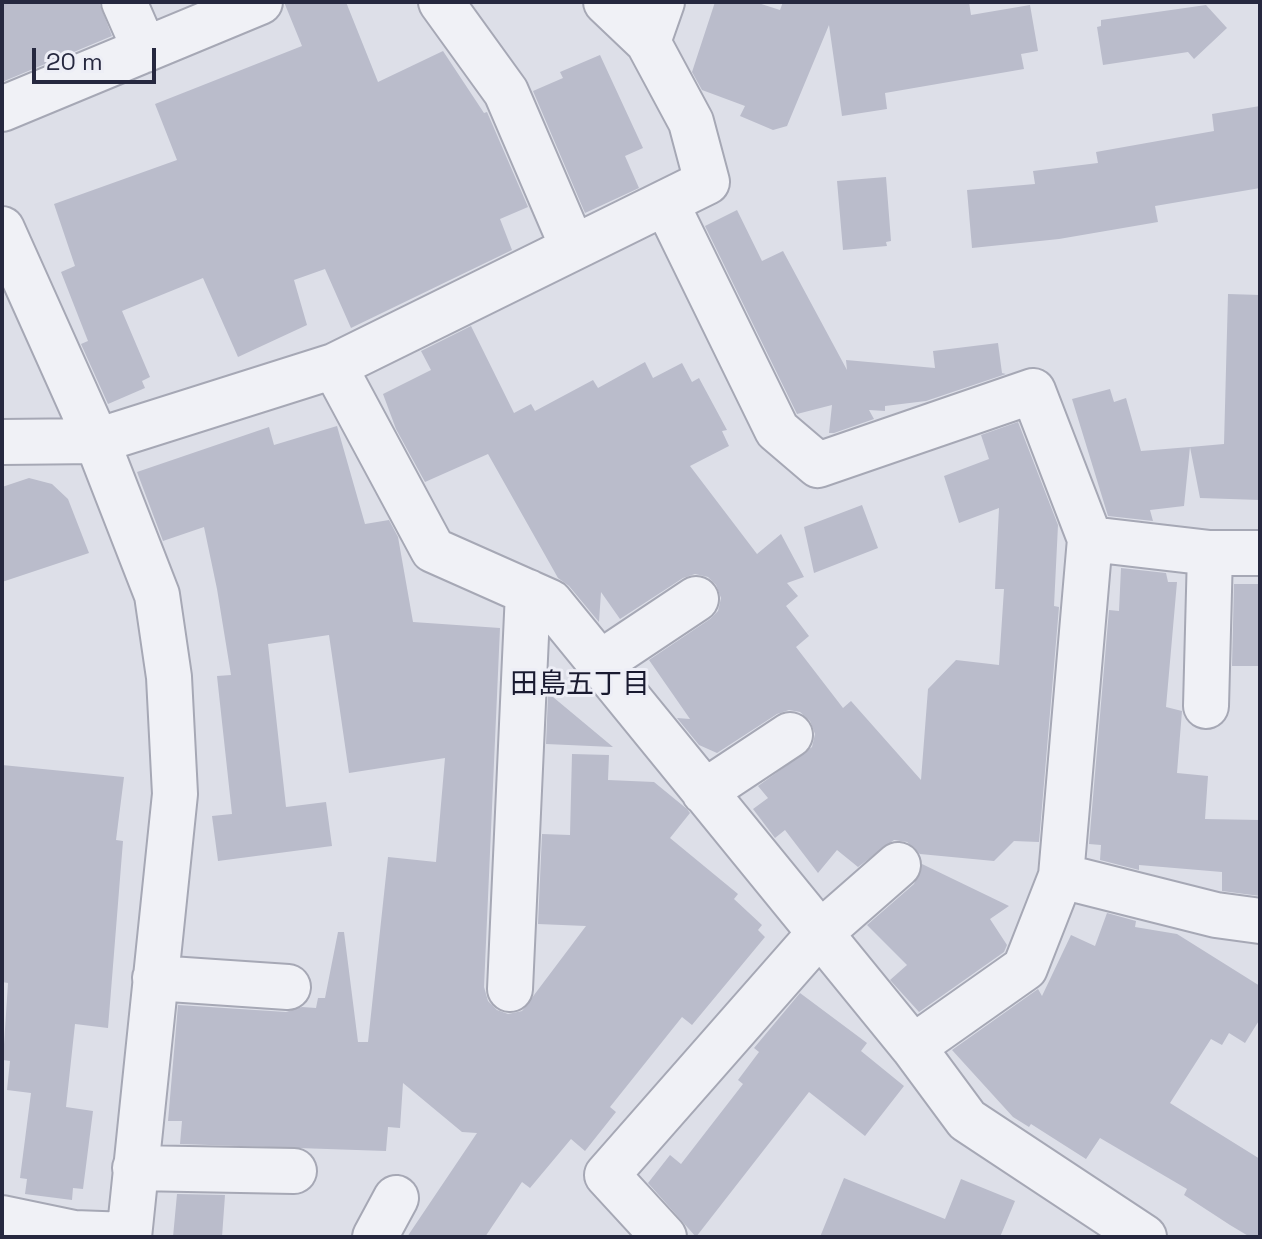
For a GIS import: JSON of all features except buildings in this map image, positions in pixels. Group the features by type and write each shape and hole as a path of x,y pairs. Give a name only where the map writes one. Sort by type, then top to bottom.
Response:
{"street":[{"path":"124,2 145,50"},
{"path":"2,109 260,2"},
{"path":"441,2 506,92 573,248"},
{"path":"2,442 97,441 334,366 707,182 691,122 648,42 606,2"},
{"path":"648,42 662,2"},
{"path":"666,203 777,430 818,465 1033,391 1090,539 1061,876 1025,968 913,1047"},
{"path":"2,229 97,441 157,595 169,677 175,794 129,1236 74,1233 2,1218"},
{"path":"334,366 433,550 550,602 818,935 913,1047 967,1120 1144,1237"},
{"path":"1090,539 1210,553 1260,553"},
{"path":"1206,706 1210,553"},
{"path":"510,989 528,592"},
{"path":"600,663 696,599"},
{"path":"704,792 790,735"},
{"path":"664,1237 607,1175 818,935 898,865"},
{"path":"1061,876 1216,915 1260,921"},
{"path":"155,978 288,987"},
{"path":"135,1168 294,1171"},
{"path":"375,1237 396,1198"}],"district":[{"name":"田島五丁目","path":"580,685"}]}
